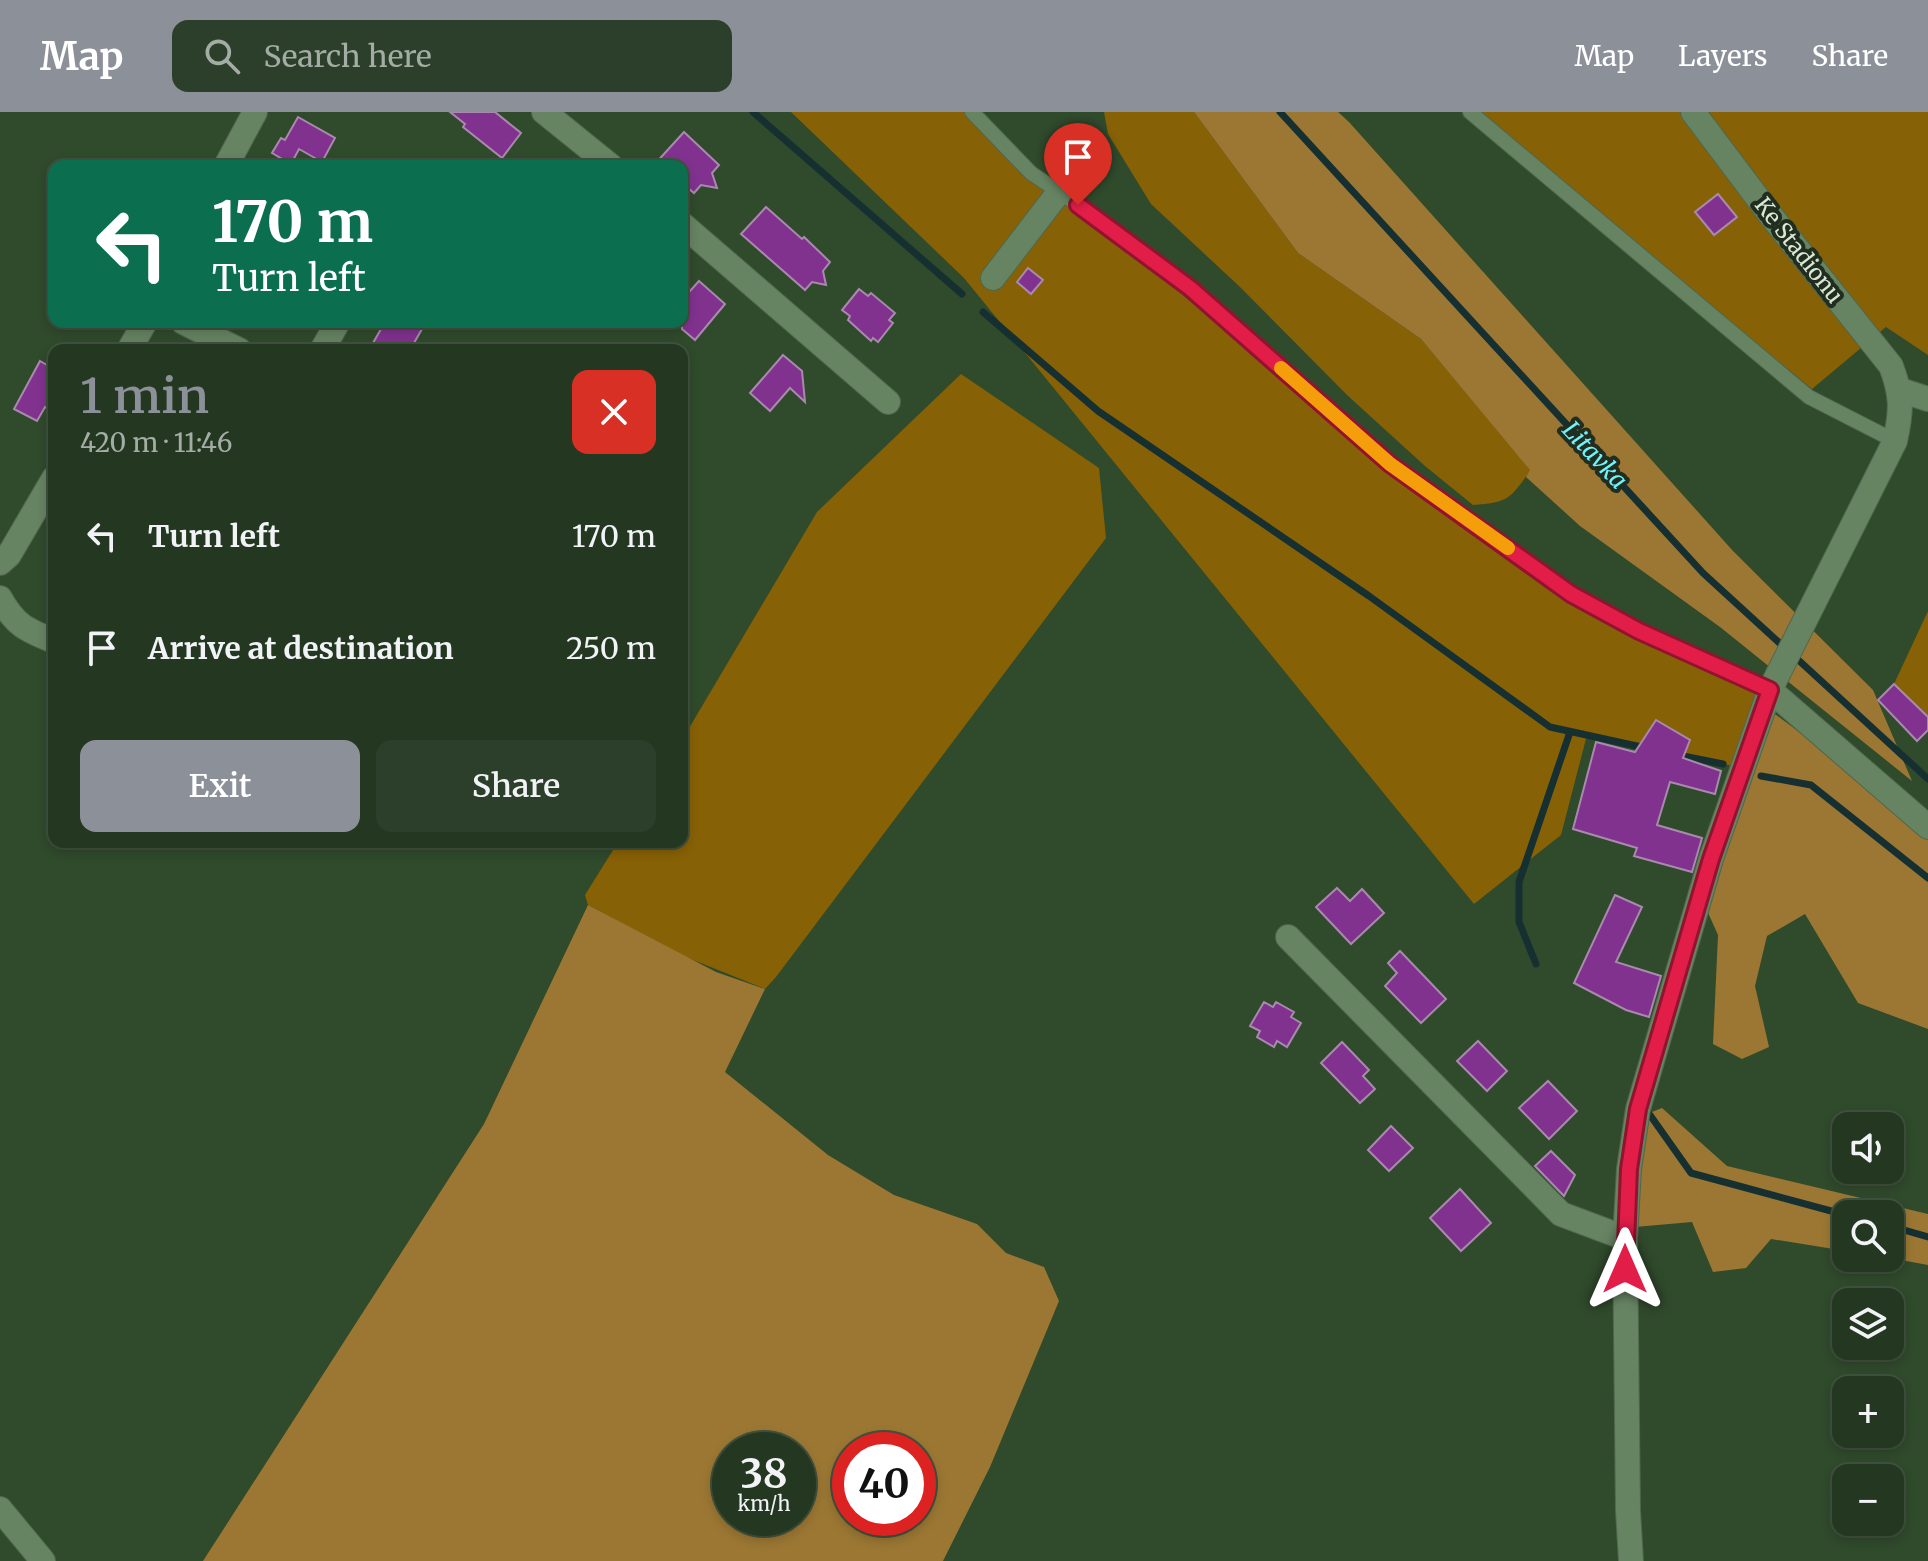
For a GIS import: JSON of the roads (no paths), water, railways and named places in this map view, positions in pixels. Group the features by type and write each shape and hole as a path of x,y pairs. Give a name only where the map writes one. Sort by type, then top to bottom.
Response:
{"street":[{"path":"229,160 255,112"},
{"path":"544,112 604,160"},
{"name":"Ke Stadionu","path":"1693,112 1891,366 1900,390"},
{"path":"993,278 1059,192"},
{"path":"688,229 888,402"},
{"path":"195,328 227,344"},
{"path":"1631,1561 1625,1238 1629,1169 1638,1109 1711,859 1775,679 1895,441 1901,413 1900,390 1928,399"},
{"path":"0,563 9,555 48,488"},
{"path":"0,598 10,616 24,629 48,639"},
{"path":"1775,679 1928,827"},
{"path":"1288,937 1561,1214 1625,1238"},
{"path":"0,1509 43,1561"}],"lane":[{"path":"972,112 1031,173 1190,288 1390,464 1571,594 1639,631 1775,679"},
{"path":"1470,112 1809,397 1895,441"}],"waterway":[{"path":"753,112 962,294"},
{"name":"Litavka","path":"1280,112 1703,573 1785,648"},
{"path":"983,312 1098,411 1369,596 1550,727 1646,748"},
{"name":"Litavka","path":"1794,656 1928,779"},
{"path":"1536,964 1519,922 1519,882 1570,732"},
{"path":"1678,755 1723,764"},
{"path":"1761,776 1811,785 1928,878"},
{"path":"1650,1115 1691,1173 1832,1211"},
{"path":"1904,1230 1928,1237"}]}
